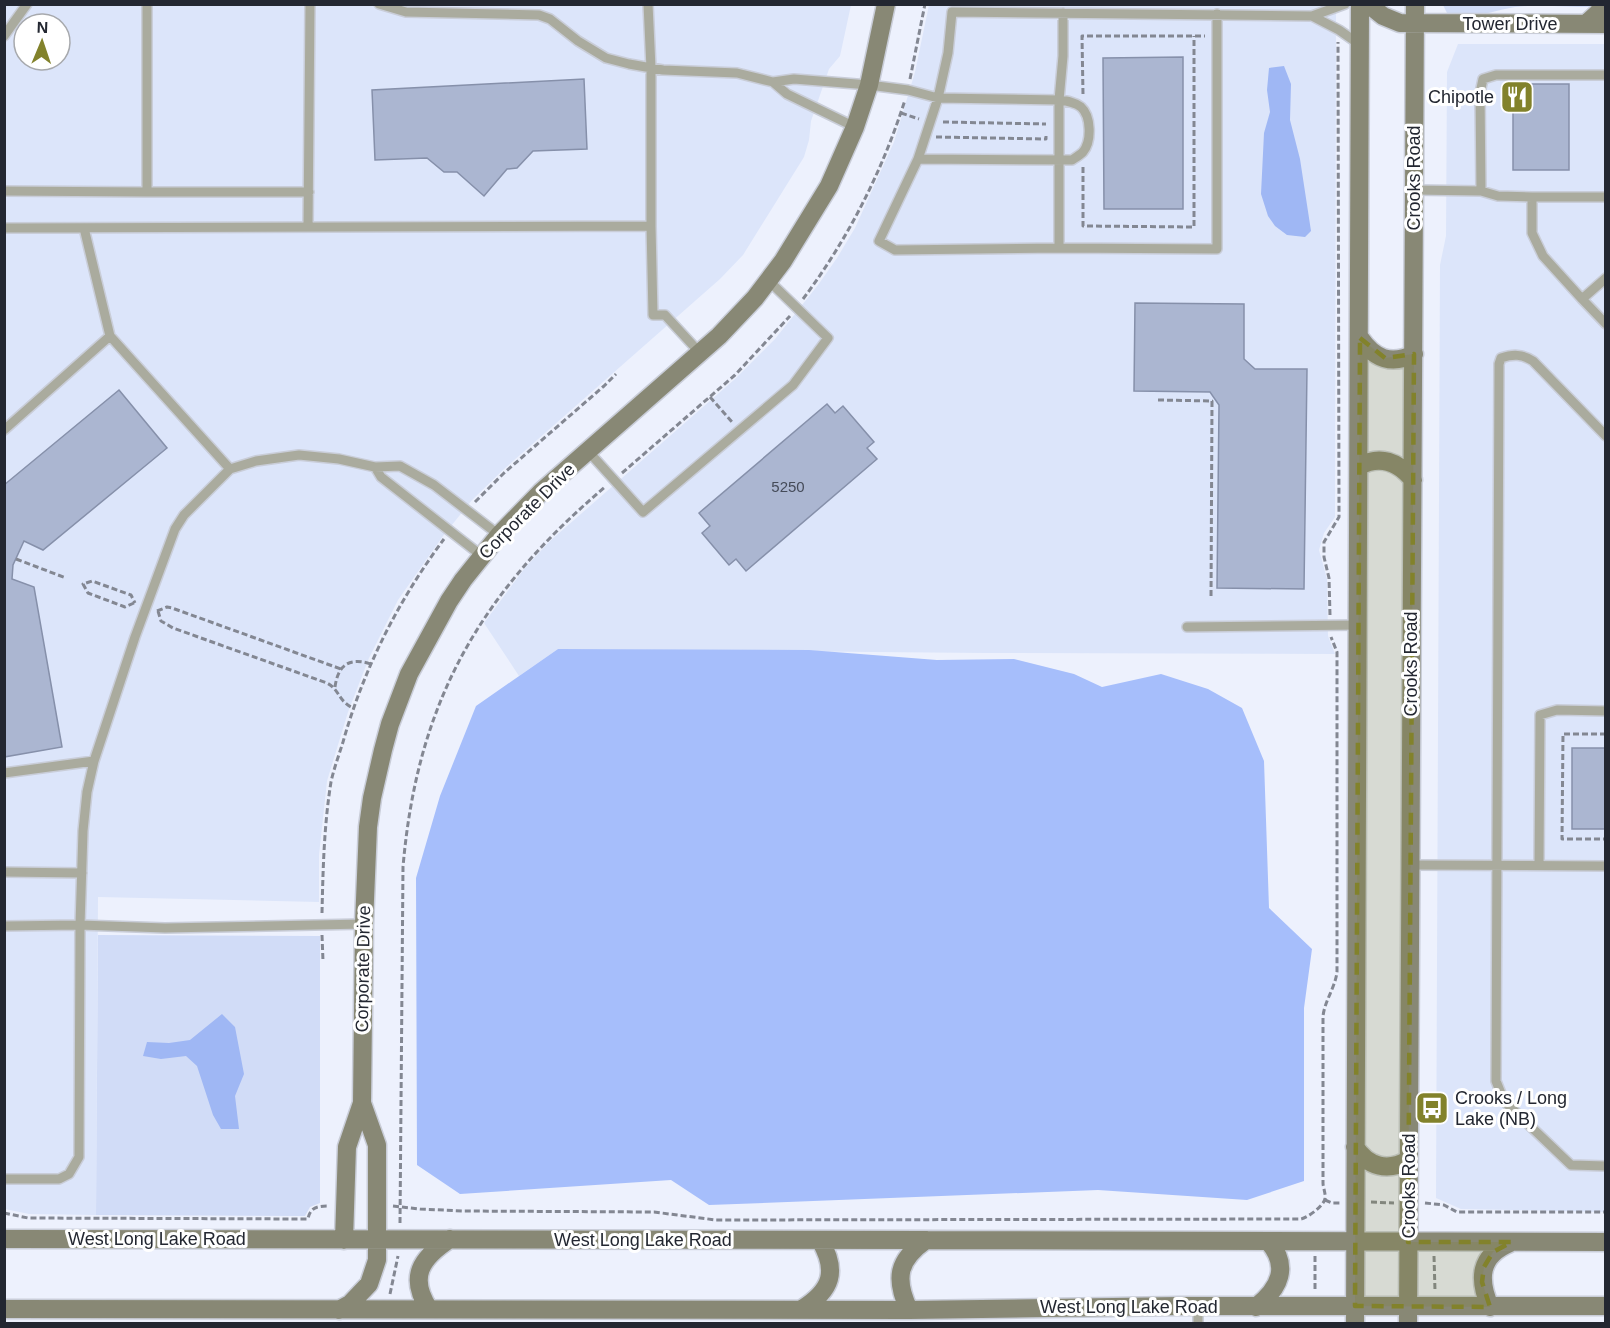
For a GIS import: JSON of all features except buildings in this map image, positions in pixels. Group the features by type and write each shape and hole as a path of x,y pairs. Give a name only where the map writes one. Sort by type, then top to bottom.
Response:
{"main road":[{"name":"Corporate Drive","path":"344,1240 347,1147 362,1103 364,924 369,817 390,724 409,675 453,594 499,535 541,492 701,354 737,319 769,281 812,216 838,167 855,127 869,85 886,4"},
{"path":"1355,1315 1360,4"},
{"name":"Tower Drive","path":"1368,4 1391,21 1400,23 1605,24"},
{"name":"Crooks Road","path":"1408,1315 1415,4"},
{"path":"1586,24 1598,13 1603,4"},
{"path":"1360,338 1368,349 1385,358 1400,359 1413,354"},
{"path":"1359,466 1383,459 1399,465 1413,480"},
{"name":"Corporate Drive","path":"339,1310 350,1304 369,1284 377,1260 377,1145 362,1103"},
{"path":"1355,1147 1367,1161 1376,1166 1393,1167 1408,1160"},
{"name":"West Long Lake Road","path":"4,1239 1605,1242"},
{"path":"429,1309 418,1288 420,1269 437,1248 450,1239"},
{"path":"909,1310 900,1289 901,1268 913,1249 926,1239"},
{"path":"802,1309 816,1300 830,1279 829,1258 820,1240"},
{"path":"1256,1307 1268,1298 1280,1276 1281,1266 1278,1257 1268,1241"},
{"path":"1490,1307 1482,1282 1484,1267 1494,1252 1512,1242"},
{"name":"West Long Lake Road","path":"16,1311 429,1309 765,1316 802,1309 909,1310 929,1316 1198,1315 1256,1307 1355,1315 1408,1315 1490,1307 1605,1306"}],"lane":[{"path":"4,36 27,4"},
{"path":"147,4 147,192"},
{"path":"308,227 310,4"},
{"path":"379,4 406,12 539,15 550,19 578,41 606,58 651,68 737,73 773,82 794,79 869,85 908,90 938,98 1059,100 1074,103 1086,113 1089,127 1088,141 1082,153 1072,160 918,159"},
{"path":"648,4 651,68 653,315 665,315 701,354"},
{"path":"1217,14 1217,249 895,249 879,241 918,159 938,98 948,53 952,12 1217,14 1312,16 1345,4"},
{"path":"1059,248 1059,100 1063,56 1063,13"},
{"path":"1312,16 1339,30 1360,45"},
{"path":"1481,191 1480,93 1483,79 1496,75 1605,75"},
{"path":"773,82 786,94 855,127"},
{"path":"1414,190 1481,191 1498,196 1605,197"},
{"path":"4,191 309,192"},
{"path":"1532,197 1532,233 1543,256 1605,324"},
{"path":"4,228 651,226"},
{"path":"84,228 110,336 230,469"},
{"path":"1582,299 1605,278"},
{"path":"588,451 643,512 793,385 828,338 769,281"},
{"path":"4,430 110,336"},
{"path":"1605,436 1533,361 1519,355 1501,358 1498,364 1496,1081 1504,1101 1571,1165 1605,1166"},
{"path":"4,1179 59,1179 69,1174 79,1157 80,925 87,792 94,761 135,637 175,529 184,515 230,469 256,461 299,455 339,459 375,467 400,466 418,475 499,535"},
{"path":"375,467 381,477 482,556"},
{"path":"1186,627 1359,625"},
{"path":"1539,865 1540,715 1557,710 1605,711"},
{"path":"4,773 94,761"},
{"path":"1410,865 1605,866"},
{"path":"4,872 82,873"},
{"path":"4,926 80,925 165,928 364,924"}],"path":[{"path":"911,78 926,4"},
{"path":"1083,99 1082,36 1208,36"},
{"path":"1083,164 1083,226 1194,226 1194,36"},
{"path":"1330,612 1329,578 1323,550 1326,535 1338,517 1338,36"},
{"path":"804,298 834,255 856,217 876,176 905,101"},
{"path":"901,112 921,120"},
{"path":"940,122 1046,123 1046,138 936,138 940,122"},
{"path":"622,473 754,356 790,316"},
{"path":"474,502 616,374"},
{"path":"710,397 733,424"},
{"path":"1158,400 1212,401 1211,599"},
{"path":"400,1215 403,867 407,817 424,746 454,671 479,625 539,548 574,513 603,489"},
{"path":"322,913 323,856 332,779 353,708 371,664 401,603 445,538"},
{"path":"16,560 66,578"},
{"path":"92,581 131,595 135,603 125,607 88,593 83,584 92,581"},
{"path":"341,669 172,608 167,607 158,611 161,621 173,628 327,683 335,688 341,701 353,708"},
{"path":"391,1206 454,1211 654,1212 716,1220 1301,1219 1311,1215 1325,1200 1323,1183 1323,1016 1337,972 1337,652 1331,634"},
{"path":"335,688 341,669 352,661 371,664"},
{"path":"1605,734 1563,734 1562,839 1605,839"},
{"path":"322,937 323,961"},
{"path":"1325,1200 1332,1203"},
{"path":"1368,1202 1395,1203"},
{"path":"1423,1203 1434,1202 1457,1212 1605,1212"},
{"path":"4,1213 28,1218 308,1219 312,1209 316,1207 335,1206"},
{"path":"1311,1215 1313,1224"},
{"path":"389,1295 399,1253"},
{"path":"1315,1254 1315,1293"},
{"path":"1434,1254 1435,1293"}],"highlighted area":[{"path":"1360,338 1385,358 1414,354 1408,1242 1512,1242 1493,1252 1484,1267 1482,1282 1490,1307 1355,1306"}],"shaded area":[{"path":"4,5 851,5 840,56 829,69 811,121 804,157 743,255 720,279 472,500 443,536 398,600 369,658 348,712 327,781 319,855 319,902 98,897 96,1215 29,1214 5,1209"},
{"path":"929,5 1336,5 1335,517 1324,533 1319,550 1327,579 1328,636 1335,654 558,649 519,676 484,623 524,569 550,541 735,379 775,339 818,285 855,228 894,142 915,72"},
{"path":"1443,5 1595,5 1590,7 1524,6 1465,16 1447,13"},
{"path":"1458,44 1605,44 1605,1212 1461,1209 1436,1198 1440,265 1446,236 1447,72"},
{"path":"1284,66 1291,84 1290,120 1300,159 1311,231 1305,237 1287,235 1275,226 1268,216 1261,194 1264,133 1270,112 1267,90 1269,68"},
{"path":"558,649 809,650 937,660 1014,659 1074,674 1102,687 1161,674 1208,689 1242,708 1264,761 1269,908 1312,949 1304,1008 1304,1181 1247,1200 1098,1190 709,1205 671,1180 460,1194 417,1165 416,878 440,796 476,706"},
{"path":"98,935 320,936 320,1203 310,1207 305,1216 96,1215"},
{"path":"222,1014 235,1027 244,1074 235,1096 239,1129 221,1129 213,1115 197,1066 186,1056 161,1059 143,1056 147,1042 169,1043 190,1040"}],"place":[{"name":"Chipotle","path":"1517,97"},
{"name":"Crooks / Long Lake (NB)","path":"1432,1108"}]}
